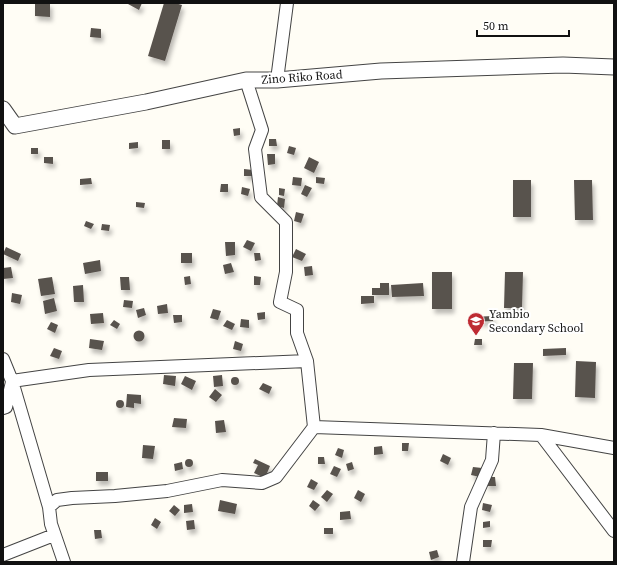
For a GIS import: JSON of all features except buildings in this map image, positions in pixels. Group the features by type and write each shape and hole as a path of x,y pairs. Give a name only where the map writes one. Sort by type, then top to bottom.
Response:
{"street":[{"path":"277,80 287,3"},
{"name":"Zino Riko Road","path":"3,109 15,126 146,102 246,80 277,80 381,71 564,65 614,67"},
{"path":"49,507 57,500 167,492 222,480 262,483 276,477 314,427 307,361 297,333 297,310 280,302 286,272 286,222 261,198 254,149 262,130 246,80"},
{"path":"3,359 12,381 49,507 54,535 64,562"},
{"path":"12,381 89,370 307,361"},
{"path":"3,408 6,407 12,381"},
{"path":"314,427 541,435 614,448"},
{"path":"463,562 471,507 492,460 494,433"},
{"path":"541,435 614,531"},
{"path":"3,555 54,535"}],"place":[{"name":"Yambio Secondary School","path":"476,336"}]}
